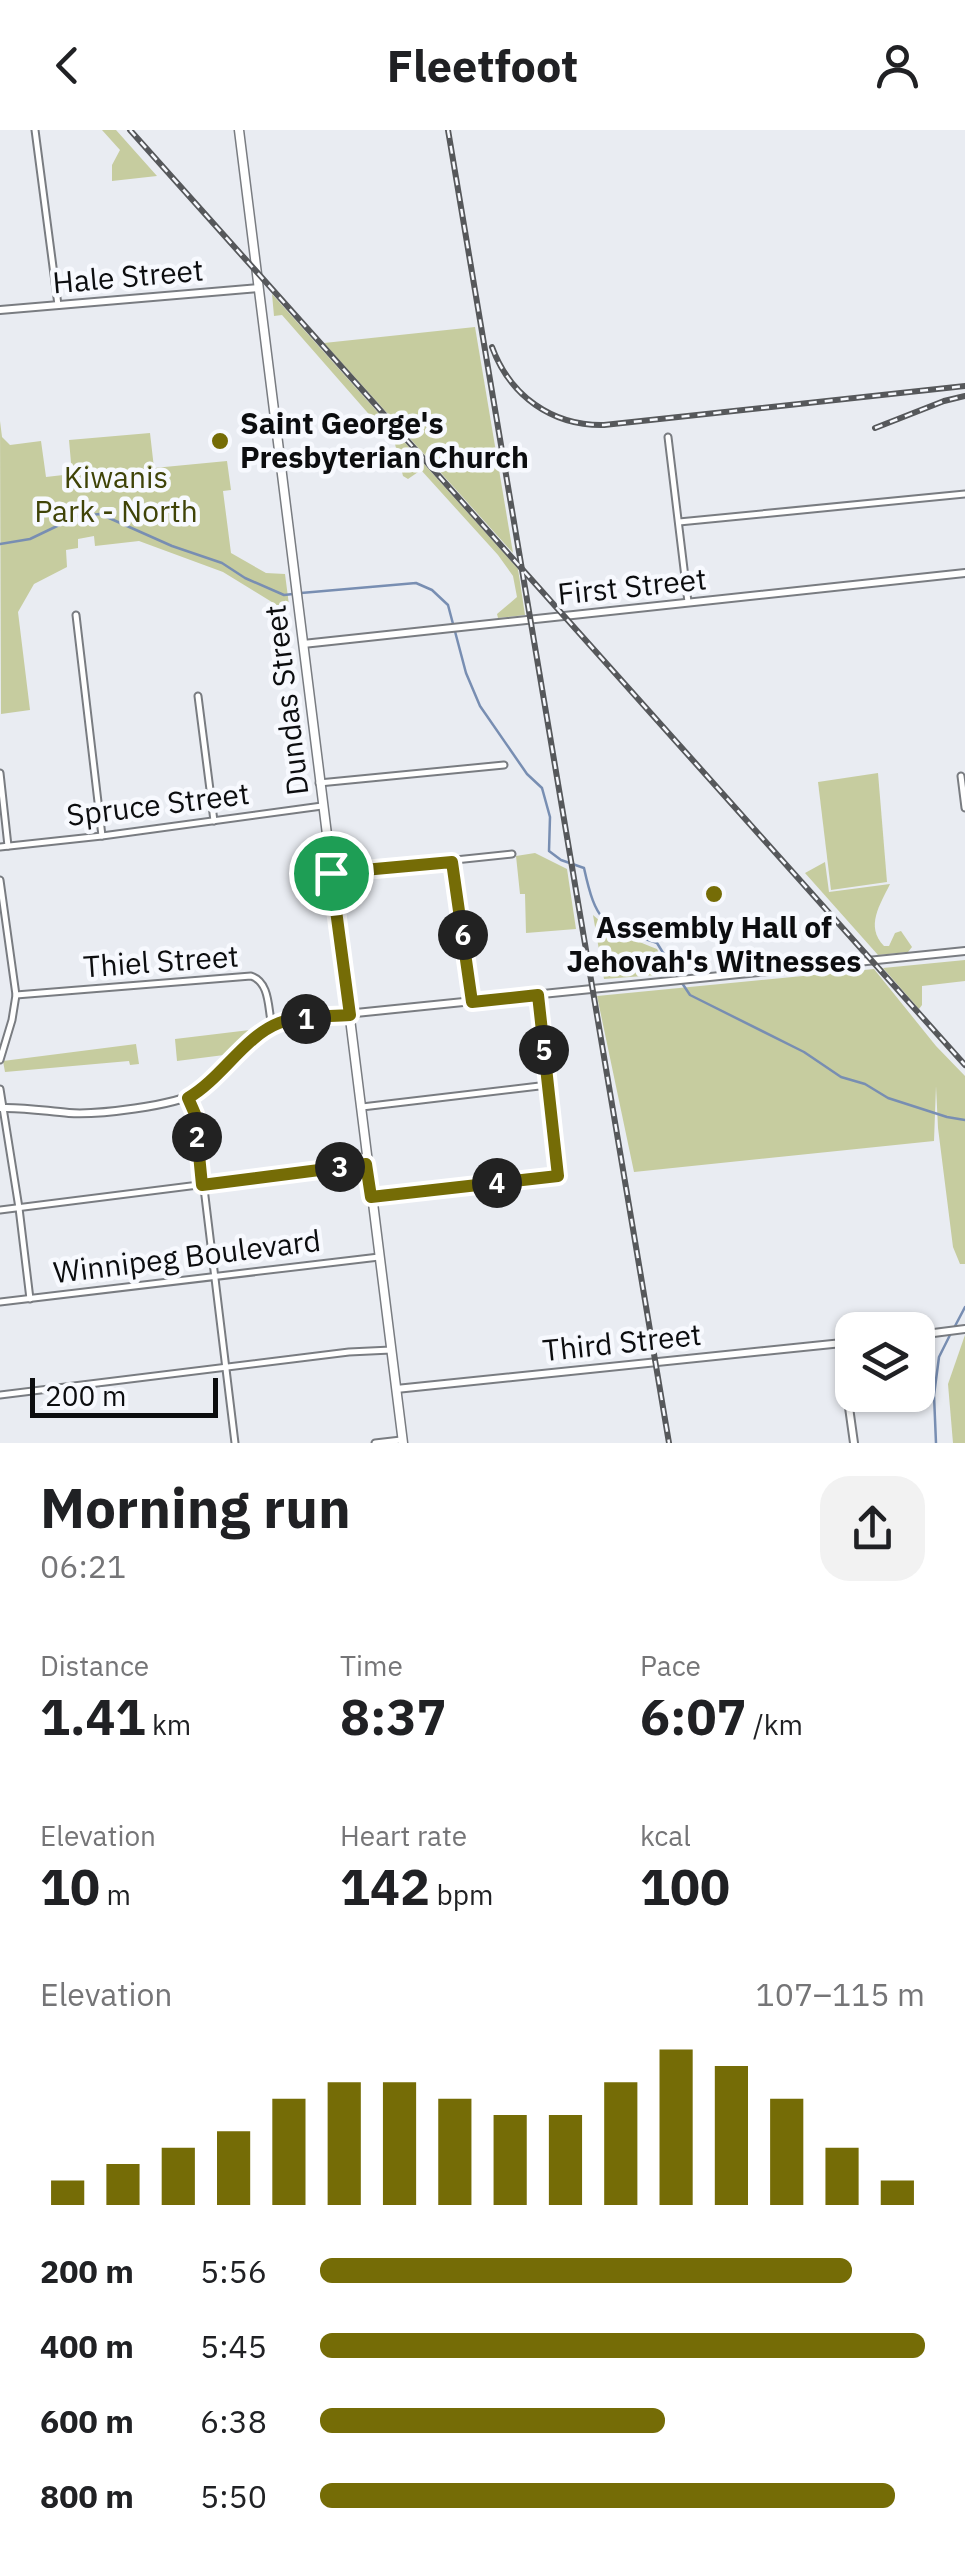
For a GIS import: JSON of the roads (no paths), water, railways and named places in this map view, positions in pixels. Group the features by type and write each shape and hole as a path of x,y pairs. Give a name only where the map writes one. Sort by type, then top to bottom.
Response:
{"main road":[{"name":"Dundas Street","path":"239,130 403,1441"}],"street":[{"path":"36,130 58,305"},
{"name":"Hale Street","path":"0,310 259,288"},
{"path":"668,437 688,602"},
{"path":"679,522 965,494"},
{"name":"First Street","path":"303,644 965,573"},
{"path":"76,615 102,836"},
{"path":"198,696 214,821"},
{"path":"319,783 504,765"},
{"path":"0,773 8,846"},
{"path":"961,776 965,808"},
{"name":"Spruce Street","path":"0,846 322,806"},
{"path":"331,873 512,854"},
{"path":"452,862 472,1002"},
{"path":"0,880 16,995 0,1060"},
{"path":"1,1108 86,1113 188,1098 203,1089 258,1037 286,1020 965,951"},
{"name":"Thiel Street","path":"16,995 251,976 264,985 274,1025"},
{"path":"371,1197 558,1176 538,995"},
{"path":"360,1107 548,1086"},
{"path":"0,1089 30,1299"},
{"path":"188,1098 195,1114 235,1443"},
{"path":"0,1210 366,1164"},
{"name":"Winnipeg Boulevard","path":"0,1302 379,1256"},
{"path":"935,1333 963,1329"},
{"name":"Third Street","path":"396,1389 835,1344"},
{"path":"0,1394 391,1350"},
{"path":"850,1412 854,1443"},
{"path":"374,1443 403,1441"}],"waterway":[{"path":"0,544 30,539 78,516 100,514 222,563 284,595 293,594"},
{"path":"301,593 416,583 432,590 448,605 466,673 480,706 527,774 542,788 550,817 549,851 584,868 599,913 614,927 657,943 678,977"},
{"path":"682,983 690,995 804,1052 841,1077 865,1084 888,1098 965,1120"},
{"path":"954,1328 965,1307"},
{"path":"936,1443 934,1395 939,1357 950,1335"}],"railway":[{"path":"130,130 965,1065"},
{"path":"448,130 669,1443"},
{"path":"492,347 510,380 535,405 550,414 585,424 965,386"},
{"path":"875,428 965,396"}],"place":[{"name":"Saint George's Presbyterian Church","path":"220,441"},
{"name":"Assembly Hall of Jehovah's Witnesses","path":"714,894"}],"park label":[{"name":"Kiwanis Park - North","path":"116,495"}]}
